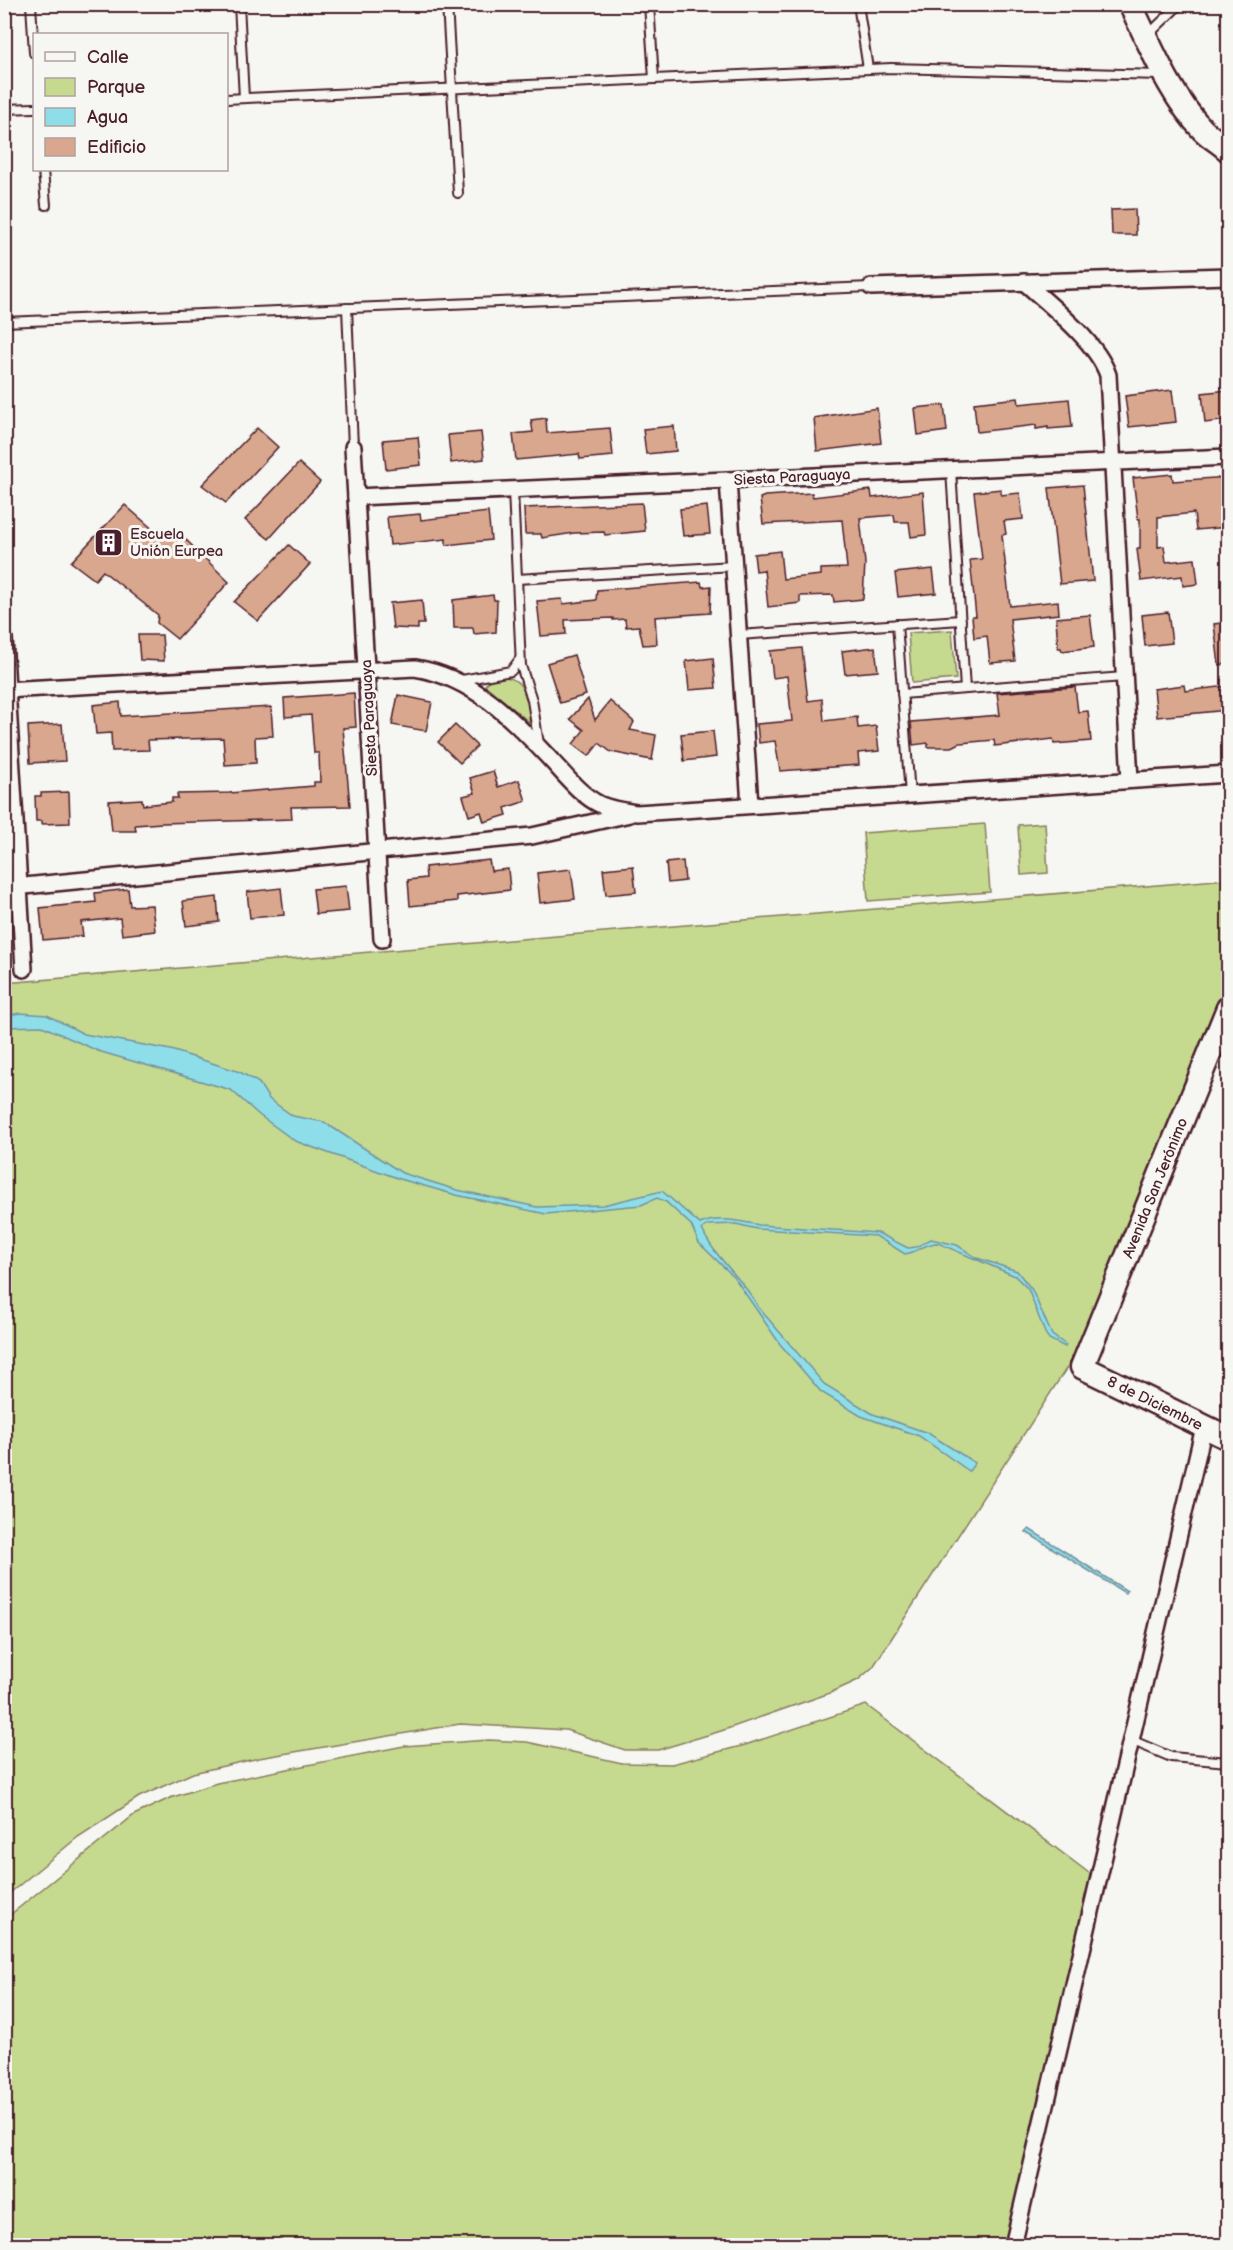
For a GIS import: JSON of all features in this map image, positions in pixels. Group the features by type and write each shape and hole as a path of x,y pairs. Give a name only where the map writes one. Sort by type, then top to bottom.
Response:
{"street":[{"path":"1130,4 1166,75 1196,122 1228,150"},
{"path":"871,287 1228,276"},
{"path":"1024,282 1052,307 1104,364 1108,375 1130,780"},
{"name":"Siesta Paraguaya","path":"353,447 382,939"},
{"name":"Siesta Paraguaya","path":"356,497 1228,457"},
{"path":"728,480 750,805"},
{"path":"4,638 12,887 24,969"},
{"path":"6,690 415,668 453,678 487,698 568,778 599,804 637,813"},
{"path":"12,887 532,836 637,813 1228,774"},
{"name":"Avenida San Jerónimo","path":"1082,1367 1228,1008"},
{"name":"8 de Diciembre","path":"1082,1367 1228,1438"},
{"path":"1013,2246 1204,1427"}],"lane":[{"path":"31,4 33,36"},
{"path":"239,4 244,98"},
{"path":"447,4 458,193"},
{"path":"649,4 654,79"},
{"path":"858,4 868,69"},
{"path":"1146,36 1180,4"},
{"path":"228,99 868,69 1166,75"},
{"path":"4,109 33,108"},
{"path":"43,171 45,206"},
{"path":"4,322 871,287"},
{"path":"347,308 353,447"},
{"path":"951,470 965,689"},
{"path":"513,490 521,654 540,749"},
{"path":"517,579 734,566"},
{"path":"739,635 961,620"},
{"path":"897,624 910,795"},
{"path":"453,678 469,680 512,671 518,665 521,654"},
{"path":"902,694 1124,677"},
{"path":"1131,1740 1171,1757 1228,1762"}],"green space":[{"path":"952,630 956,679 912,683 908,633"},
{"path":"506,677 518,683 526,694 529,722 485,685 490,680"},
{"path":"1045,823 1048,873 1021,875 1018,825"},
{"path":"985,824 990,892 868,901 863,833"},
{"path":"1228,879 1228,979 1079,1349 873,1667 858,1680 830,1693 658,1750 625,1750 566,1730 460,1724 259,1758 193,1773 139,1797 78,1837 5,1897 5,983"},
{"path":"866,1705 1093,1876 1006,2245 5,2246 5,1919 134,1815 170,1798 217,1783 404,1746 489,1740 527,1742 622,1763 672,1764 745,1745"}],"water":[{"path":"20,1013 47,1015 84,1034 171,1050 240,1072 259,1083 269,1099 293,1116 324,1122 402,1173 457,1190 537,1207 603,1205 662,1191 700,1224 714,1220 729,1220 759,1225 878,1233 908,1248 916,1247 931,1239 957,1245 977,1258 1017,1271 1032,1290 1052,1335 1066,1345 1065,1347 1049,1339 1028,1289 1015,1276 938,1243 929,1244 905,1254 876,1236 757,1229 736,1224 708,1225 702,1229 714,1250 753,1297 759,1308 824,1384 873,1414 928,1433 975,1463 969,1471 919,1436 861,1416 821,1392 780,1344 734,1277 699,1243 691,1225 666,1202 657,1198 641,1205 546,1214 456,1195 400,1179 295,1141 259,1115 231,1090 98,1051 42,1026 5,1027 5,1016"},
{"path":"1029,1529 1127,1591 1125,1593 1026,1532"}],"building":[{"path":"1135,209 1136,235 1112,235 1111,210"},
{"path":"1172,390 1176,422 1129,427 1125,396"},
{"path":"1228,390 1228,420 1205,423 1202,393"},
{"path":"1018,398 1019,404 1069,399 1072,427 1036,429 1036,425 977,432 974,403"},
{"path":"944,405 947,431 918,435 915,408"},
{"path":"877,408 881,443 817,451 814,418"},
{"path":"546,418 547,433 610,428 613,456 580,459 579,454 516,460 513,434 533,432 531,420"},
{"path":"674,426 676,451 646,454 643,429"},
{"name":"Escuela Unión Eurpea","path":"257,428 278,447 226,503 202,485"},
{"path":"481,432 484,459 451,463 448,435"},
{"path":"418,437 421,465 386,469 383,440"},
{"name":"Escuela Unión Eurpea","path":"299,463 320,482 269,539 245,520"},
{"path":"1172,474 1173,481 1228,477 1228,527 1196,530 1194,513 1158,517 1158,547 1164,546 1166,562 1195,559 1198,584 1183,586 1182,576 1141,581 1137,549 1140,549 1140,519 1138,519 1133,478"},
{"path":"1083,485 1093,581 1060,584 1049,488"},
{"path":"1001,489 1001,495 1020,493 1023,519 1004,521 1006,534 1002,535 1010,606 1058,601 1059,614 1010,619 1015,661 990,663 987,636 974,638 972,616 976,616 970,560 982,559 974,492"},
{"path":"871,490 872,498 923,492 926,535 911,537 909,522 895,522 894,515 860,518 865,563 863,599 834,602 833,595 800,596 800,603 768,607 764,570 756,571 754,554 780,551 783,579 821,575 821,569 847,568 842,520 763,524 760,498 812,493 813,497"},
{"path":"642,503 645,531 605,535 604,532 574,533 542,538 541,534 525,534 524,508"},
{"path":"125,505 164,539 174,528 229,582 177,639 157,623 158,615 103,571 95,580 71,562"},
{"path":"707,506 710,534 683,536 680,509"},
{"path":"488,512 491,540 446,545 446,539 390,545 387,517 420,514 421,520"},
{"name":"Escuela Unión Eurpea","path":"289,545 310,564 258,621 234,602"},
{"path":"933,569 936,593 898,597 895,573"},
{"path":"701,582 702,587 711,586 710,613 655,617 657,644 643,645 639,626 626,627 625,619 613,620 613,618 565,620 566,634 541,636 537,601 562,599 563,604 596,600 597,590"},
{"path":"493,595 494,600 497,600 496,632 474,634 473,628 454,628 453,600"},
{"path":"422,600 424,624 418,624 418,629 393,628 390,603"},
{"path":"1168,612 1172,643 1145,646 1142,615"},
{"path":"1090,615 1094,647 1062,651 1058,648 1056,618"},
{"path":"1228,622 1228,664 1219,665 1214,624"},
{"path":"138,635 162,635 164,661 140,660"},
{"path":"875,647 878,671 845,674 842,651"},
{"path":"802,648 808,701 822,699 824,721 857,717 858,728 876,726 879,751 858,753 859,765 780,771 775,741 759,743 757,724 792,721 787,676 773,678 770,651"},
{"path":"574,655 586,695 560,703 547,663"},
{"path":"713,658 716,688 689,690 686,661"},
{"path":"1184,685 1185,691 1228,686 1228,710 1157,717 1154,689"},
{"path":"1075,687 1078,712 1088,711 1091,741 1054,744 1053,739 995,746 994,740 960,743 952,747 928,747 928,743 913,745 911,722 1000,715 997,693"},
{"path":"354,693 356,727 343,728 350,806 291,807 292,819 162,823 135,825 136,831 112,831 109,801 142,799 143,805 172,802 172,798 178,798 177,794 229,793 314,786 314,782 320,782 319,753 314,753 311,715 285,717 284,698"},
{"path":"398,695 432,702 426,731 392,725"},
{"path":"588,699 595,720 610,701 634,722 630,730 656,735 652,760 611,752 599,743 589,756 573,744 584,730 570,719"},
{"path":"120,702 121,716 271,707 273,736 255,737 256,763 225,765 223,738 148,740 149,750 112,751 111,733 96,734 93,705"},
{"path":"62,724 65,761 30,763 28,726"},
{"path":"455,725 477,746 460,763 438,742"},
{"path":"713,731 716,757 684,761 681,734"},
{"path":"493,771 498,787 519,780 526,801 505,808 507,815 484,822 481,812 469,816 463,796 475,793 470,778"},
{"path":"69,792 70,823 42,824 42,821 36,821 35,796 41,796 41,793"},
{"path":"489,860 491,871 508,869 510,890 457,896 457,901 410,906 408,880 426,878 425,867"},
{"path":"683,861 685,881 668,883 666,863"},
{"path":"633,866 636,892 606,895 603,869"},
{"path":"571,869 575,899 540,903 537,873"},
{"path":"346,886 349,911 316,914 313,889"},
{"path":"281,888 284,915 250,918 247,892"},
{"path":"128,889 130,906 152,905 155,931 122,935 120,918 81,922 83,936 43,940 40,908 96,902 95,893"},
{"path":"217,897 219,922 186,926 183,901"}],"place":[{"name":"Escuela Unión Eurpea","path":"109,543"}]}
